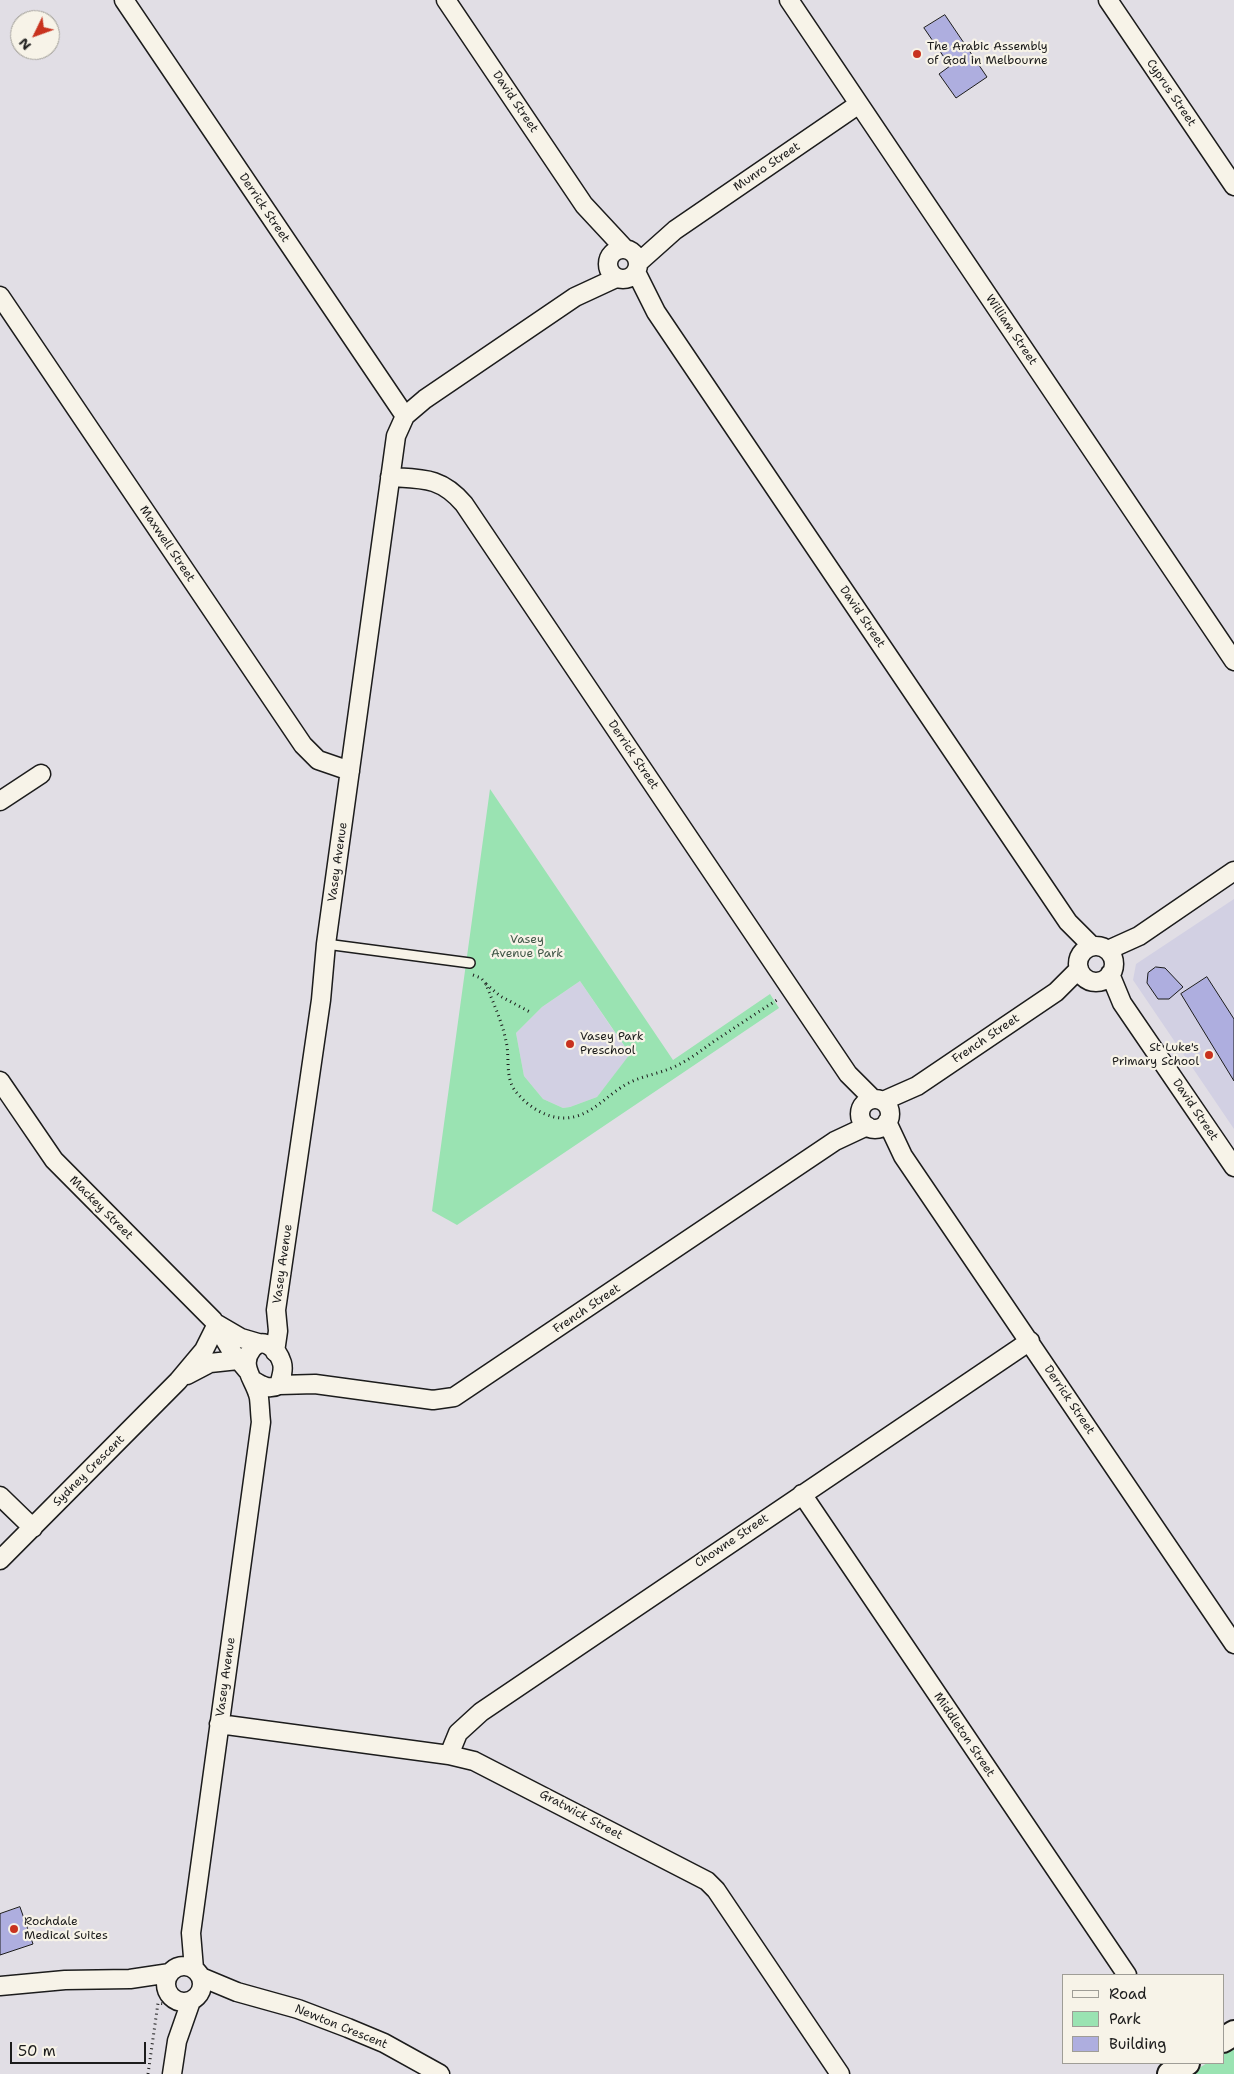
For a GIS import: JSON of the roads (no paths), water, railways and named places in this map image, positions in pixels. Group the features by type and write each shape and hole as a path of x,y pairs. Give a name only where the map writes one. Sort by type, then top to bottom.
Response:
{"street":[{"name":"Derrick Street","path":"124,0 405,416"},
{"name":"David Street","path":"446,0 1234,1167"},
{"name":"William Street","path":"789,0 1234,661"},
{"name":"Cyprus Street","path":"1108,0 1234,186"},
{"name":"Munro Street","path":"405,416 425,398 859,104"},
{"name":"Maxwell Street","path":"0,296 303,745 318,760 350,771"},
{"name":"Vasey Avenue","path":"261,1422 276,1386 282,1378 270,1350 278,1331 276,1310 321,1000 326,944 390,477 396,436 405,416"},
{"name":"Derrick Street","path":"390,477 424,479 437,482 447,487 464,504 1234,1644"},
{"path":"0,801 41,774"},
{"name":"French Street","path":"276,1386 315,1384 432,1400 454,1397 1234,871"},
{"name":"Mackey Street","path":"0,1081 54,1160 217,1324 241,1338 270,1350"},
{"name":"Mackey Street","path":"217,1324 226,1343 246,1370"},
{"name":"Sydney Crescent","path":"0,1560 178,1381 204,1350 217,1324"},
{"name":"Chowne Street","path":"449,1755 458,1733 481,1712 1030,1341"},
{"path":"270,1350 249,1354 246,1370 267,1388 276,1386"},
{"name":"French Street","path":"270,1350 296,1375 315,1384"},
{"name":"Sydney Crescent","path":"178,1381 210,1363 246,1370"},
{"name":"Vasey Avenue","path":"186,1972 261,1422 259,1398 246,1370"},
{"name":"Middleton Street","path":"802,1494 1126,1974"},
{"path":"0,1496 32,1528"},
{"name":"Gratwick Street","path":"219,1724 449,1755 474,1761 712,1885 840,2074"},
{"path":"0,1986 65,1980 130,1979 186,1972"},
{"path":"177,2041 170,1994 166,1985 186,1972"},
{"path":"172,2074 177,2041 194,1998 202,1987 186,1972"},
{"name":"Newton Crescent","path":"186,1972 237,1992 298,2009 348,2028 384,2043 440,2074"},
{"path":"130,1979 170,1994"},
{"name":"Newton Crescent","path":"170,1994 182,2002 194,1998 237,1992"},
{"path":"1170,2074 1185,2064"}],"lane":[{"path":"326,944 470,963"}],"place":[{"name":"The Arabic Assembly of God in Melbourne","path":"917,54"},
{"name":"Vasey Park Preschool","path":"570,1044"},
{"name":"St Luke's Primary School","path":"1209,1055"},
{"name":"Rochdale Medical Suites","path":"14,1929"}],"park label":[{"name":"Vasey Avenue Park","path":"527,947"}]}
